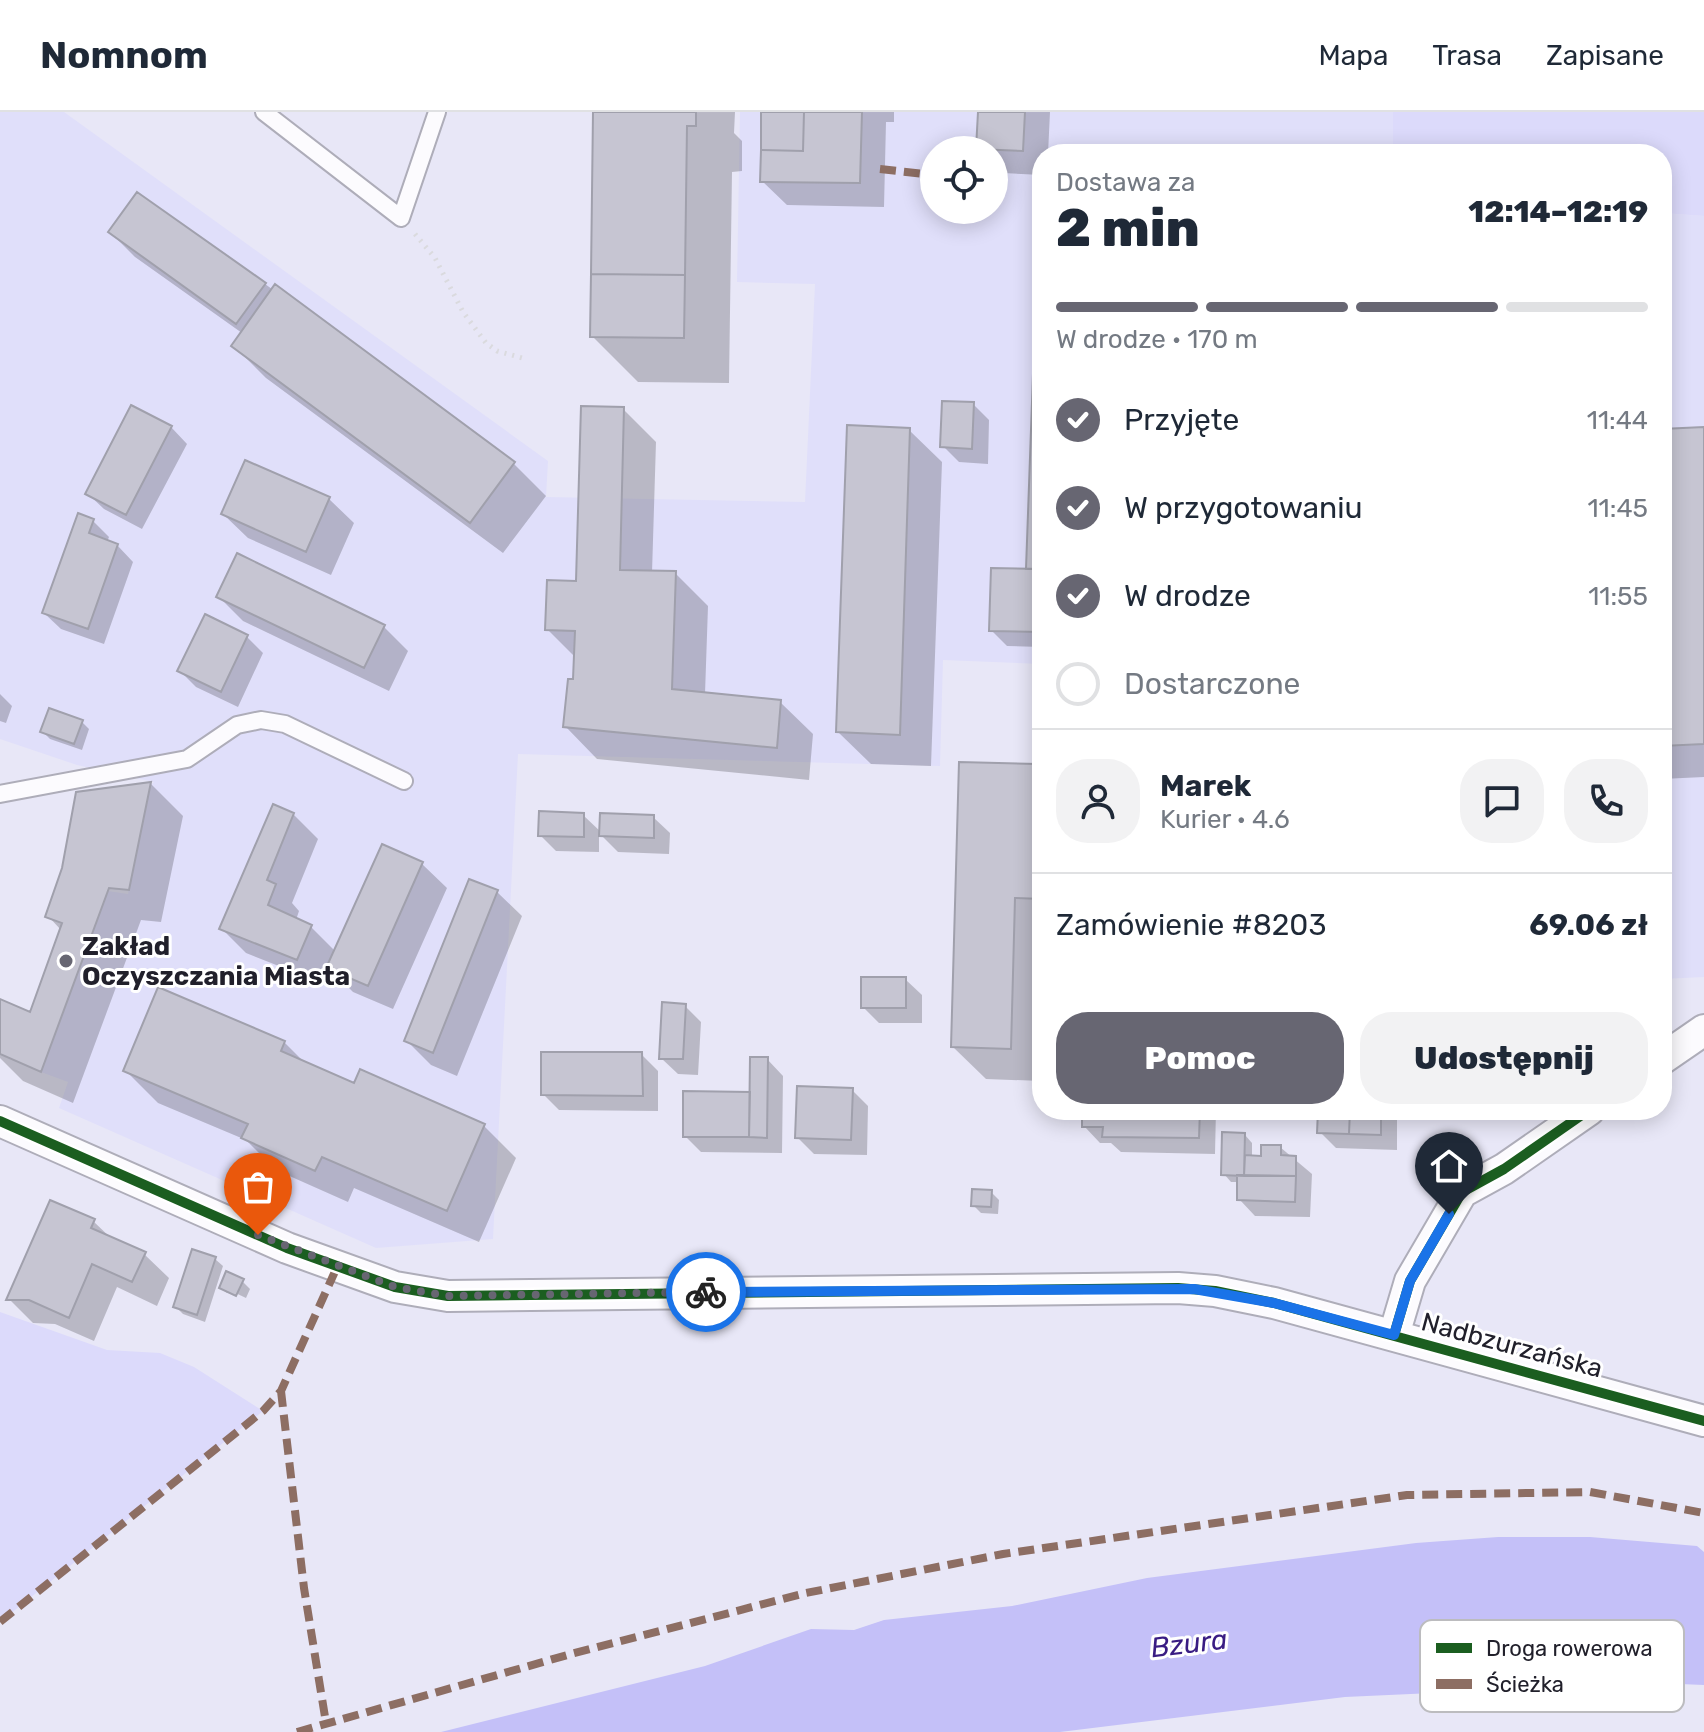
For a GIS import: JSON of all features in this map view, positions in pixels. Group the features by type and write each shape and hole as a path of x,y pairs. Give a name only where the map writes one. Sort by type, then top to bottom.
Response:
{"street":[{"path":"1672,1052 1704,1030"},
{"path":"1394,1335 1410,1281 1462,1192 1504,1169 1575,1120"},
{"name":"Nadbzurzańska","path":"0,1121 287,1248 395,1287 448,1296 1178,1288 1260,1300 1704,1421"}],"lane":[{"path":"264,112 401,218 437,112"},
{"path":"0,794 187,759 237,725 261,720 285,724 404,781"}],"path":[{"path":"401,218 435,258 463,312 486,343 497,351 526,359"}],"shaded area":[{"path":"0,112 64,112 548,461 546,497 805,502 815,284 737,282 740,112 1394,112 1393,144 1032,144 1032,664 943,660 940,766 518,754 493,1239 376,1248 59,1108 68,1082 41,1072 108,891 128,894 148,787 154,782 77,765 0,739"},
{"path":"1393,112 1704,112 1704,216 1672,214 1672,144 1393,144"},
{"path":"1672,214 1704,216 1704,977 1672,979"},
{"path":"0,1312 107,1350 160,1353 194,1367 263,1411 0,1622"}],"water":[{"name":"Bzura","path":"1498,1537 1590,1537 1697,1546 1704,1552 1704,1685 1684,1684 1684,1620 1420,1620 1420,1694 1345,1697 1060,1732 441,1732 705,1666 811,1629 854,1630 884,1620 1012,1606 1147,1578 1416,1543"}],"building":[{"path":"593,112 696,112 696,126 687,126 685,275 591,274"},
{"path":"761,112 804,112 803,151 761,150"},
{"path":"804,112 862,112 860,183 760,182 761,150 803,151"},
{"path":"978,112 1025,112 1023,151 1008,150 1008,136 977,136"},
{"path":"137,192 266,283 236,324 108,232"},
{"path":"591,274 685,275 684,338 590,337"},
{"path":"275,284 515,462 470,523 231,346"},
{"path":"942,401 974,402 972,449 940,447"},
{"path":"1032,402 1032,569 1026,569"},
{"path":"131,405 172,426 126,515 85,494"},
{"path":"581,406 624,407 620,570 676,571 672,689 781,700 777,748 563,727 568,679 573,679 575,631 545,630 547,580 576,581"},
{"path":"847,425 910,428 900,735 836,732"},
{"path":"1704,427 1704,744 1672,746 1672,429"},
{"path":"245,460 330,497 306,552 221,514"},
{"path":"78,513 94,519 89,533 118,544 88,629 42,613"},
{"path":"237,553 385,625 364,668 216,597"},
{"path":"991,568 1032,569 1032,632 989,631"},
{"path":"205,614 248,635 221,692 177,671"},
{"path":"49,708 83,720 74,744 40,732"},
{"path":"959,762 1032,764 1032,899 1015,898 1011,1049 951,1047"},
{"name":"Zakład Oczyszczania Miasta","path":"151,782 129,890 109,888 41,1072 0,1054 0,999 30,1012 62,923 45,917 62,868 76,792"},
{"path":"273,804 294,813 267,880 276,884 268,905 312,925 297,960 219,929"},
{"path":"539,811 584,813 584,837 538,836"},
{"path":"600,813 654,815 654,838 599,836"},
{"path":"382,844 423,862 368,986 326,968"},
{"path":"469,879 498,890 433,1053 404,1041"},
{"path":"861,977 906,977 906,1008 861,1008"},
{"path":"158,987 285,1041 281,1051 354,1083 360,1069 485,1124 447,1211 322,1157 315,1171 241,1138 248,1124 123,1071"},
{"path":"662,1002 686,1004 683,1059 659,1059"},
{"path":"541,1052 642,1052 643,1096 541,1095"},
{"path":"750,1057 768,1057 767,1138 749,1137"},
{"path":"797,1086 853,1088 851,1140 795,1138"},
{"path":"683,1091 750,1092 749,1137 683,1137"},
{"path":"1082,1120 1200,1120 1199,1138 1102,1137 1103,1127 1082,1127"},
{"path":"1318,1120 1350,1120 1349,1134 1317,1133"},
{"path":"1350,1120 1381,1120 1381,1135 1349,1134"},
{"path":"1222,1132 1245,1133 1244,1176 1221,1175"},
{"path":"1261,1145 1281,1145 1281,1155 1296,1156 1296,1176 1244,1176 1245,1155 1261,1156"},
{"path":"1237,1175 1296,1176 1295,1202 1237,1200"},
{"path":"972,1189 992,1190 991,1207 971,1206"},
{"path":"50,1200 95,1219 91,1228 146,1252 132,1282 92,1264 69,1318 29,1300 6,1300"},
{"path":"192,1249 216,1257 197,1315 173,1307"},
{"path":"226,1271 244,1279 236,1296 219,1288"}],"marked path":[{"path":"880,169 920,173"},
{"path":"0,1622 263,1411 281,1391 337,1267"},
{"path":"281,1391 304,1588 326,1723"},
{"path":"297,1732 571,1654 806,1593 1003,1554 1407,1495 1590,1492 1704,1513"}],"cycle path":[{"path":"1394,1335 1410,1281 1462,1192 1504,1169 1575,1120"},
{"path":"0,1121 287,1248 395,1287 448,1296 1178,1288 1215,1291 1274,1303 1704,1421"}],"way so far":[{"path":"258,1235 395,1287 448,1296 706,1292"}],"place":[{"name":"Zakład Oczyszczania Miasta","path":"66,961"}],"route":[{"path":"706,1292 1194,1289 1274,1303 1394,1335 1410,1281 1449,1214"}]}
